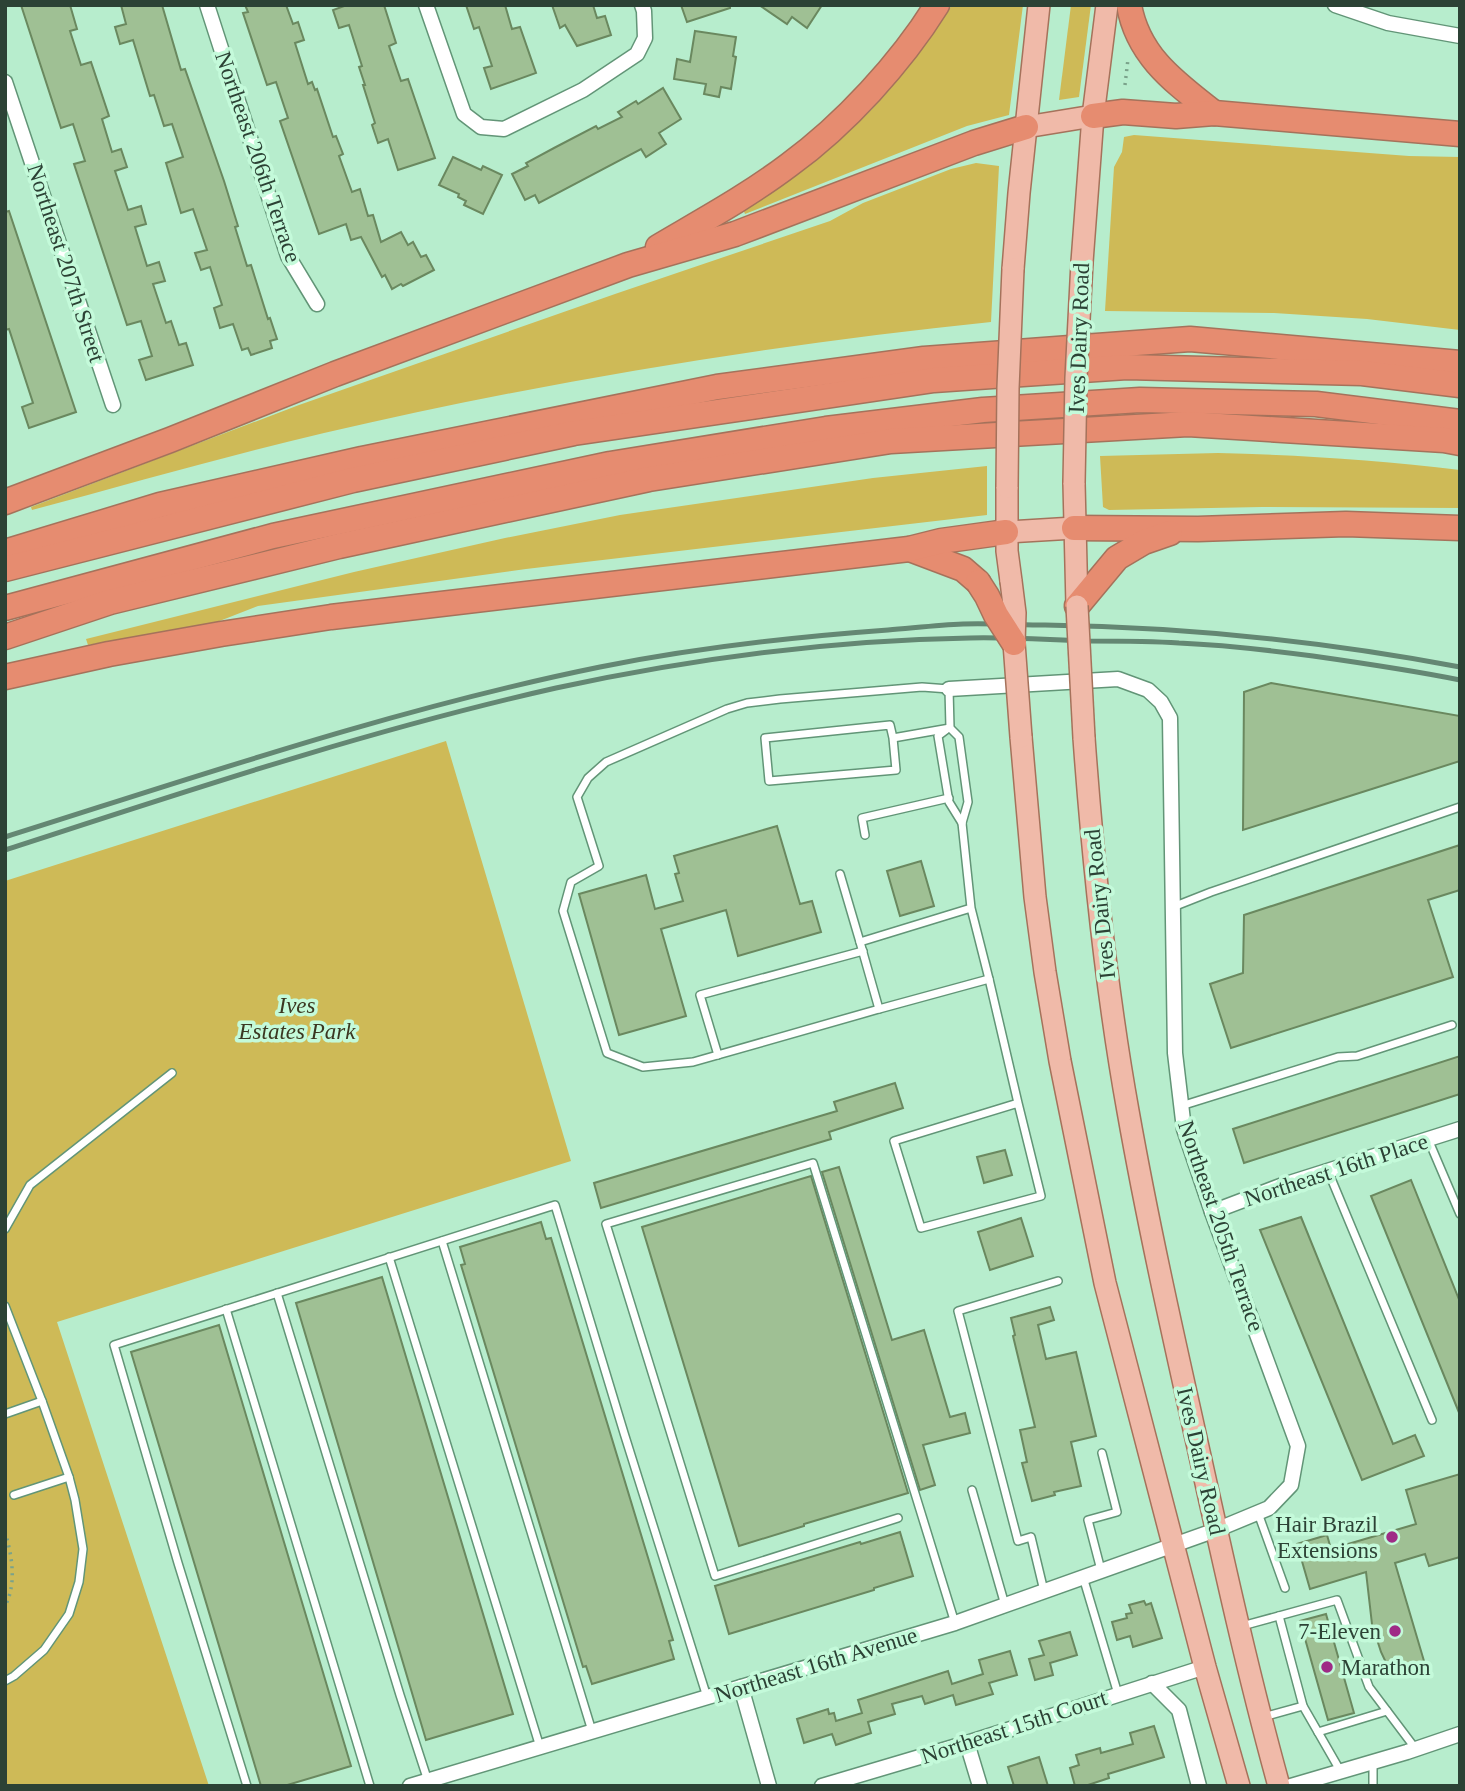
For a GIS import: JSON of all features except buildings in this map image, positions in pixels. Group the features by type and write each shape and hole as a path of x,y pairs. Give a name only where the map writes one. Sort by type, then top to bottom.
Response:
{"highway":[{"path":"628,265 733,202 800,157 838,124 873,88 937,5"},
{"path":"1129,5 1142,43 1151,56 1177,84 1214,113"},
{"path":"1093,117 1123,112 1175,116 1214,113 1460,134"},
{"path":"5,502 359,365 628,265 735,234 974,143 1026,127"},
{"path":"5,552 160,505 362,459 717,387 924,359 1190,339 1460,363"},
{"path":"5,569 353,480 575,433 934,380 1127,367 1362,373 1460,385"},
{"path":"5,608 287,533 610,464 825,429 983,410 1140,400 1316,404 1460,422"},
{"path":"5,637 110,602 353,543 649,479 891,441 1188,424 1460,443"},
{"path":"1074,528 1346,524 1460,528"},
{"path":"1076,594 1109,569 1117,558 1144,542 1182,528"},
{"path":"5,677 134,650 318,619 909,548 1006,531"},
{"path":"909,548 963,569 978,582 1014,643"}],"main road":[{"path":"1039,5 1013,269 1006,531 1074,528"},
{"name":"Ives Dairy Road","path":"1107,5 1093,117 1076,378 1074,528 1084,738 1104,941 1127,1109 1159,1273 1216,1530 1279,1786"},
{"path":"1026,127 1093,117"},
{"name":"Ives Dairy Road","path":"1006,531 1015,613 1014,643 1035,897 1060,1061 1105,1283 1205,1667 1239,1786"}],"street":[{"name":"Northeast 206th Terrace","path":"207,5 288,256 317,304"},
{"path":"426,5 464,114 481,127 504,129 583,90 637,54 645,38 642,5"},
{"path":"1335,5 1388,23 1460,36"},
{"name":"Northeast 207th Street","path":"5,82 113,405"},
{"name":"Northeast 205th Terrace","path":"949,689 1118,679 1148,690 1161,702 1170,718 1175,1053 1184,1129 1298,1446 1291,1485 1269,1508 1216,1530"},
{"name":"Northeast 16th Place","path":"1212,1212 1283,1185 1460,1129"},
{"name":"Northeast 16th Avenue","path":"411,1786 955,1623 1216,1530"},
{"name":"Northeast 15th Court","path":"822,1786 1205,1667"},
{"path":"1152,1683 1179,1710 1199,1786"},
{"path":"741,1687 769,1786"},
{"path":"1291,1786 1460,1734"},
{"path":"967,1743 981,1786"}],"lane":[{"path":"989,979 693,1062 643,1067 607,1053 563,911 571,882 599,866 577,797 588,778 606,762 727,709 747,703 922,687 949,689 950,727 959,737 968,802 962,823 971,908 989,979 1041,1196 921,1228 894,1141 1018,1103"},
{"path":"890,725 893,738 896,770 769,781 765,738 890,725"},
{"path":"893,738 950,727"},
{"path":"950,727 938,736 949,802 962,823"},
{"path":"865,835 862,818 948,798"},
{"path":"1174,907 1460,807"},
{"path":"840,873 879,1009"},
{"path":"860,942 971,908"},
{"path":"718,1055 700,995 863,951"},
{"path":"1181,1106 1338,1057 1357,1056 1452,1025"},
{"path":"5,1229 30,1185 172,1073"},
{"path":"1428,1139 1460,1214"},
{"path":"898,1518 715,1576 606,1224 813,1163 955,1623"},
{"path":"1328,1170 1432,1420"},
{"path":"247,1786 114,1345 555,1205 662,1557 708,1697"},
{"path":"442,1241 592,1731"},
{"path":"389,1257 540,1747"},
{"path":"1044,1591 1031,1537 1018,1541 958,1311 1058,1281"},
{"path":"277,1293 428,1781"},
{"path":"5,1306 69,1477 83,1549 79,1582 69,1614 44,1650 15,1676 5,1681"},
{"path":"226,1309 370,1786"},
{"path":"5,1414 42,1401"},
{"path":"1101,1570 1088,1520 1116,1512 1102,1453"},
{"path":"14,1495 69,1477"},
{"path":"972,1490 1005,1605"},
{"path":"1258,1513 1285,1588"},
{"path":"1083,1577 1118,1694"},
{"path":"1238,1627 1337,1600 1369,1687 1416,1749"},
{"path":"1279,1616 1303,1706 1341,1772"},
{"path":"1261,1718 1303,1706"},
{"path":"1318,1732 1387,1711"},
{"path":"1373,1762 1373,1786"}],"path":[{"path":"1125,85 1129,52"},
{"path":"5,1532 12,1556 11,1588 5,1606"}],"green space":[{"path":"952,5 1023,5 1009,115 967,126 745,214 743,209 818,158 872,109 908,66"},
{"path":"1071,5 1091,5 1079,97 1059,100"},
{"path":"1134,135 1409,156 1460,157 1460,330 1367,319 1274,313 1105,311 1114,167 1122,152 1124,137"},
{"path":"976,163 999,166 991,322 739,354 489,397 287,442 32,510 31,507 299,405 830,221 863,203 951,169"},
{"path":"1218,453 1339,458 1460,470 1460,508 1262,507 1109,510 1103,507 1100,456"},
{"path":"987,466 987,515 526,569 258,606 217,622 88,645 86,639 354,572 620,515 873,478"},
{"name":"Ives Estates Park","path":"446,741 571,1161 57,1322 209,1786 5,1786 5,881"}],"railway":[{"path":"5,837 301,744 450,702 636,660 780,640 963,624 1097,626 1253,637 1460,667"},
{"path":"5,850 347,742 486,705 658,668 762,653 866,643 970,638 1157,642 1229,646 1296,654 1460,680"}],"place":[{"name":"Hair Brazil Extensions","path":"1392,1537"},
{"name":"7-Eleven","path":"1395,1631"},
{"name":"Marathon","path":"1327,1667"}]}
